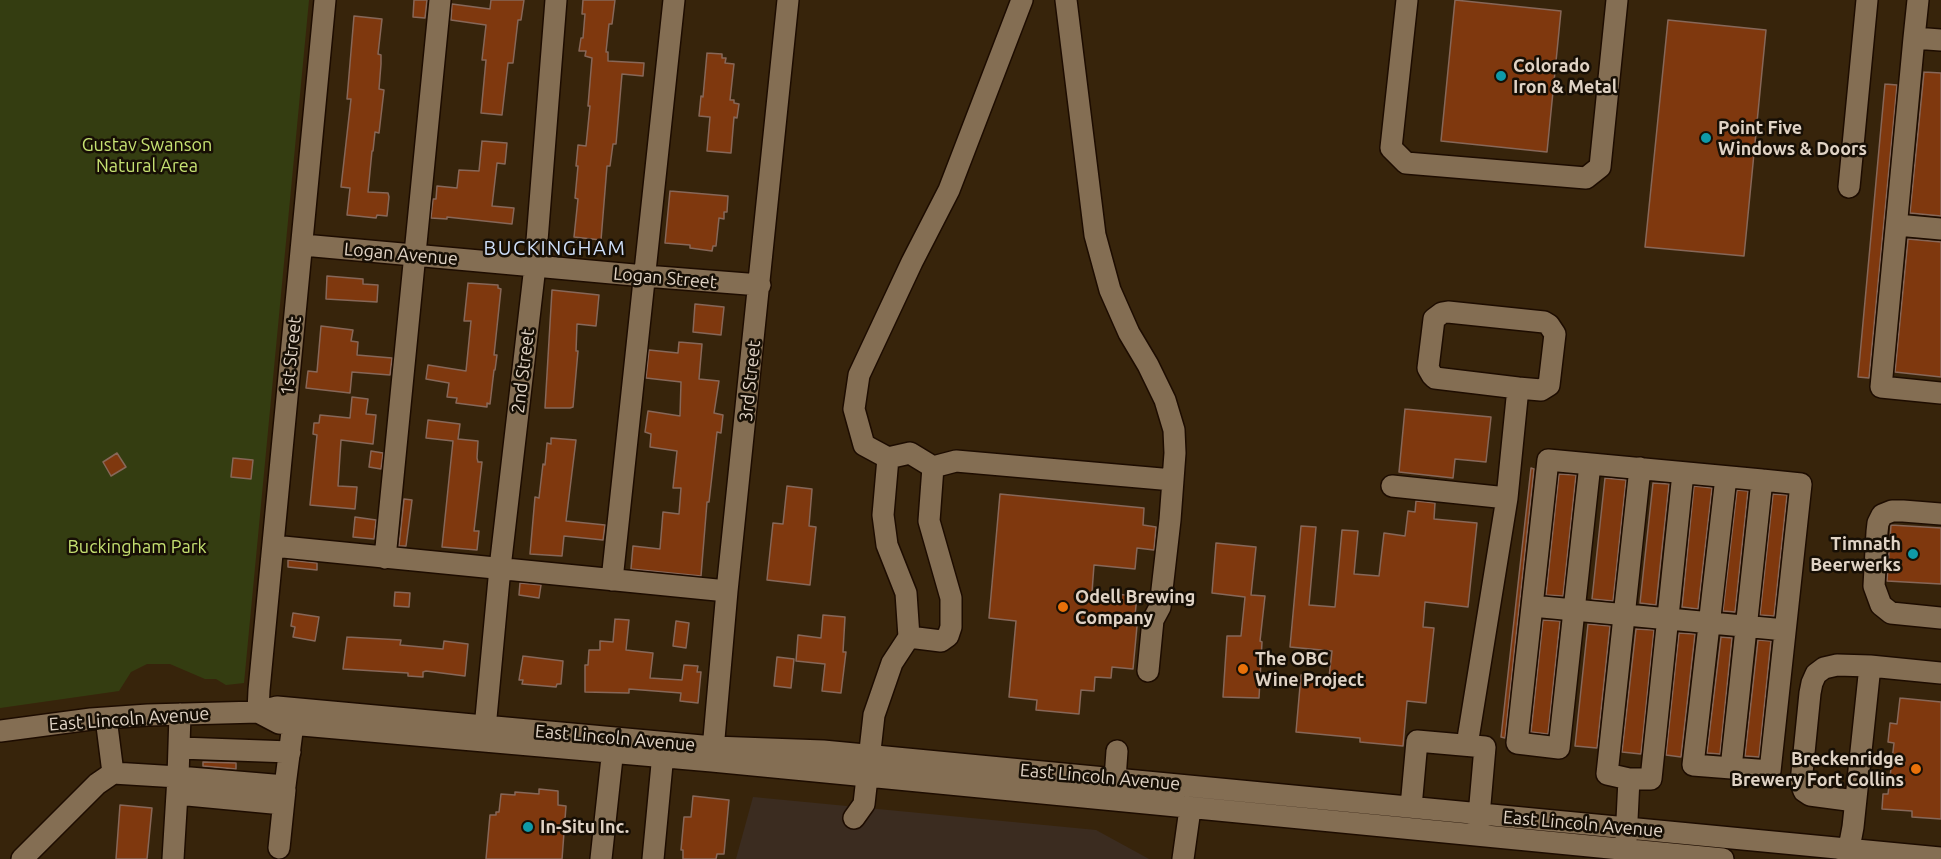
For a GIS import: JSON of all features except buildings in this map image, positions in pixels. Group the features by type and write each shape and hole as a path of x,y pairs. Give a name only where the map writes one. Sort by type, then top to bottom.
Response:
{"street":[{"name":"1st Street","path":"258,712 326,0"},
{"path":"385,558 440,0"},
{"name":"2nd Street","path":"484,734 500,568 535,266 556,0"},
{"path":"612,580 674,0"},
{"name":"3rd Street","path":"712,754 788,0"},
{"path":"1022,0 950,189 912,262 859,375 854,409 864,445 888,458 910,453 933,467 956,461 1173,480"},
{"path":"1066,0 1095,235 1110,290 1129,333 1165,400 1174,430 1173,480 1160,607 1153,620 1148,671"},
{"path":"1407,0 1391,148 1406,163 1586,178 1600,167 1617,0"},
{"path":"1849,187 1867,0"},
{"path":"1918,0 1881,387 1941,393"},
{"path":"1914,38 1941,40"},
{"path":"1897,225 1941,229"},
{"name":"Logan Avenue","path":"303,245 535,266"},
{"name":"Logan Street","path":"535,266 760,285"},
{"path":"1448,312 1544,322 1549,325 1555,334 1549,385 1541,390 1518,388 1435,378 1428,368 1434,319 1448,312"},
{"path":"1467,746 1507,498 1518,388"},
{"path":"854,818 864,804 874,715 892,663 909,637 906,593 887,545 883,515 888,458"},
{"path":"1590,464 1559,748 1517,743 1548,460 1640,468 1800,484 1770,771 1693,765 1726,477"},
{"path":"909,637 941,641 948,636 951,627 951,598 929,521 933,467"},
{"path":"1640,468 1607,774 1629,779 1651,779 1683,473"},
{"path":"1731,768 1762,480"},
{"path":"1392,486 1507,498"},
{"path":"1941,514 1892,511 1882,515 1877,532 1874,586 1881,605 1891,613 1941,618"},
{"path":"273,546 727,591"},
{"path":"1532,606 1785,630"},
{"path":"1855,801 1810,795 1804,791 1801,783 1809,702 1816,674 1824,668 1837,665 1941,673"},
{"path":"1848,854 1869,666"},
{"name":"East Lincoln Avenue","path":"0,731 106,718 258,712 277,707 484,734 613,746 867,766 1115,779 1411,807 1479,825 1625,849 1722,859"},
{"name":"East Lincoln Avenue","path":"258,712 279,723 484,734"},
{"path":"173,859 180,714"},
{"path":"106,718 112,773"},
{"path":"279,848 293,724"},
{"path":"1411,807 1417,741 1485,747 1479,825"},
{"path":"601,859 613,746"},
{"path":"180,748 290,752"},
{"path":"653,859 664,750"},
{"path":"1115,779 1117,751"},
{"name":"East Lincoln Avenue","path":"867,766 1190,809 1479,825 1626,828 1848,854 1941,858"},
{"path":"22,859 97,784 112,773 177,786 284,795"},
{"path":"1625,849 1629,779"},
{"path":"1183,859 1190,809"}],"shaded area":[{"path":"753,797 1096,830 1149,859 736,859"}],"green space":[{"name":"Gustav Swanson Natural Area","path":"0,0 309,0 244,683 226,685 216,679 205,679 170,664 147,664 131,672 119,691 0,708"}],"place":[{"name":"Colorado Iron & Metal","path":"1501,76"},
{"name":"Point Five Windows & Doors","path":"1706,138"},
{"name":"Timnath Beerwerks","path":"1913,554"},
{"name":"Odell Brewing Company","path":"1063,607"},
{"name":"The OBC Wine Project","path":"1243,669"},
{"name":"Breckenridge Brewery Fort Collins","path":"1916,769"},
{"name":"In-Situ Inc.","path":"528,827"}],"district":[{"name":"BUCKINGHAM","path":"555,248"}],"park label":[{"name":"Buckingham Park","path":"137,547"}]}
